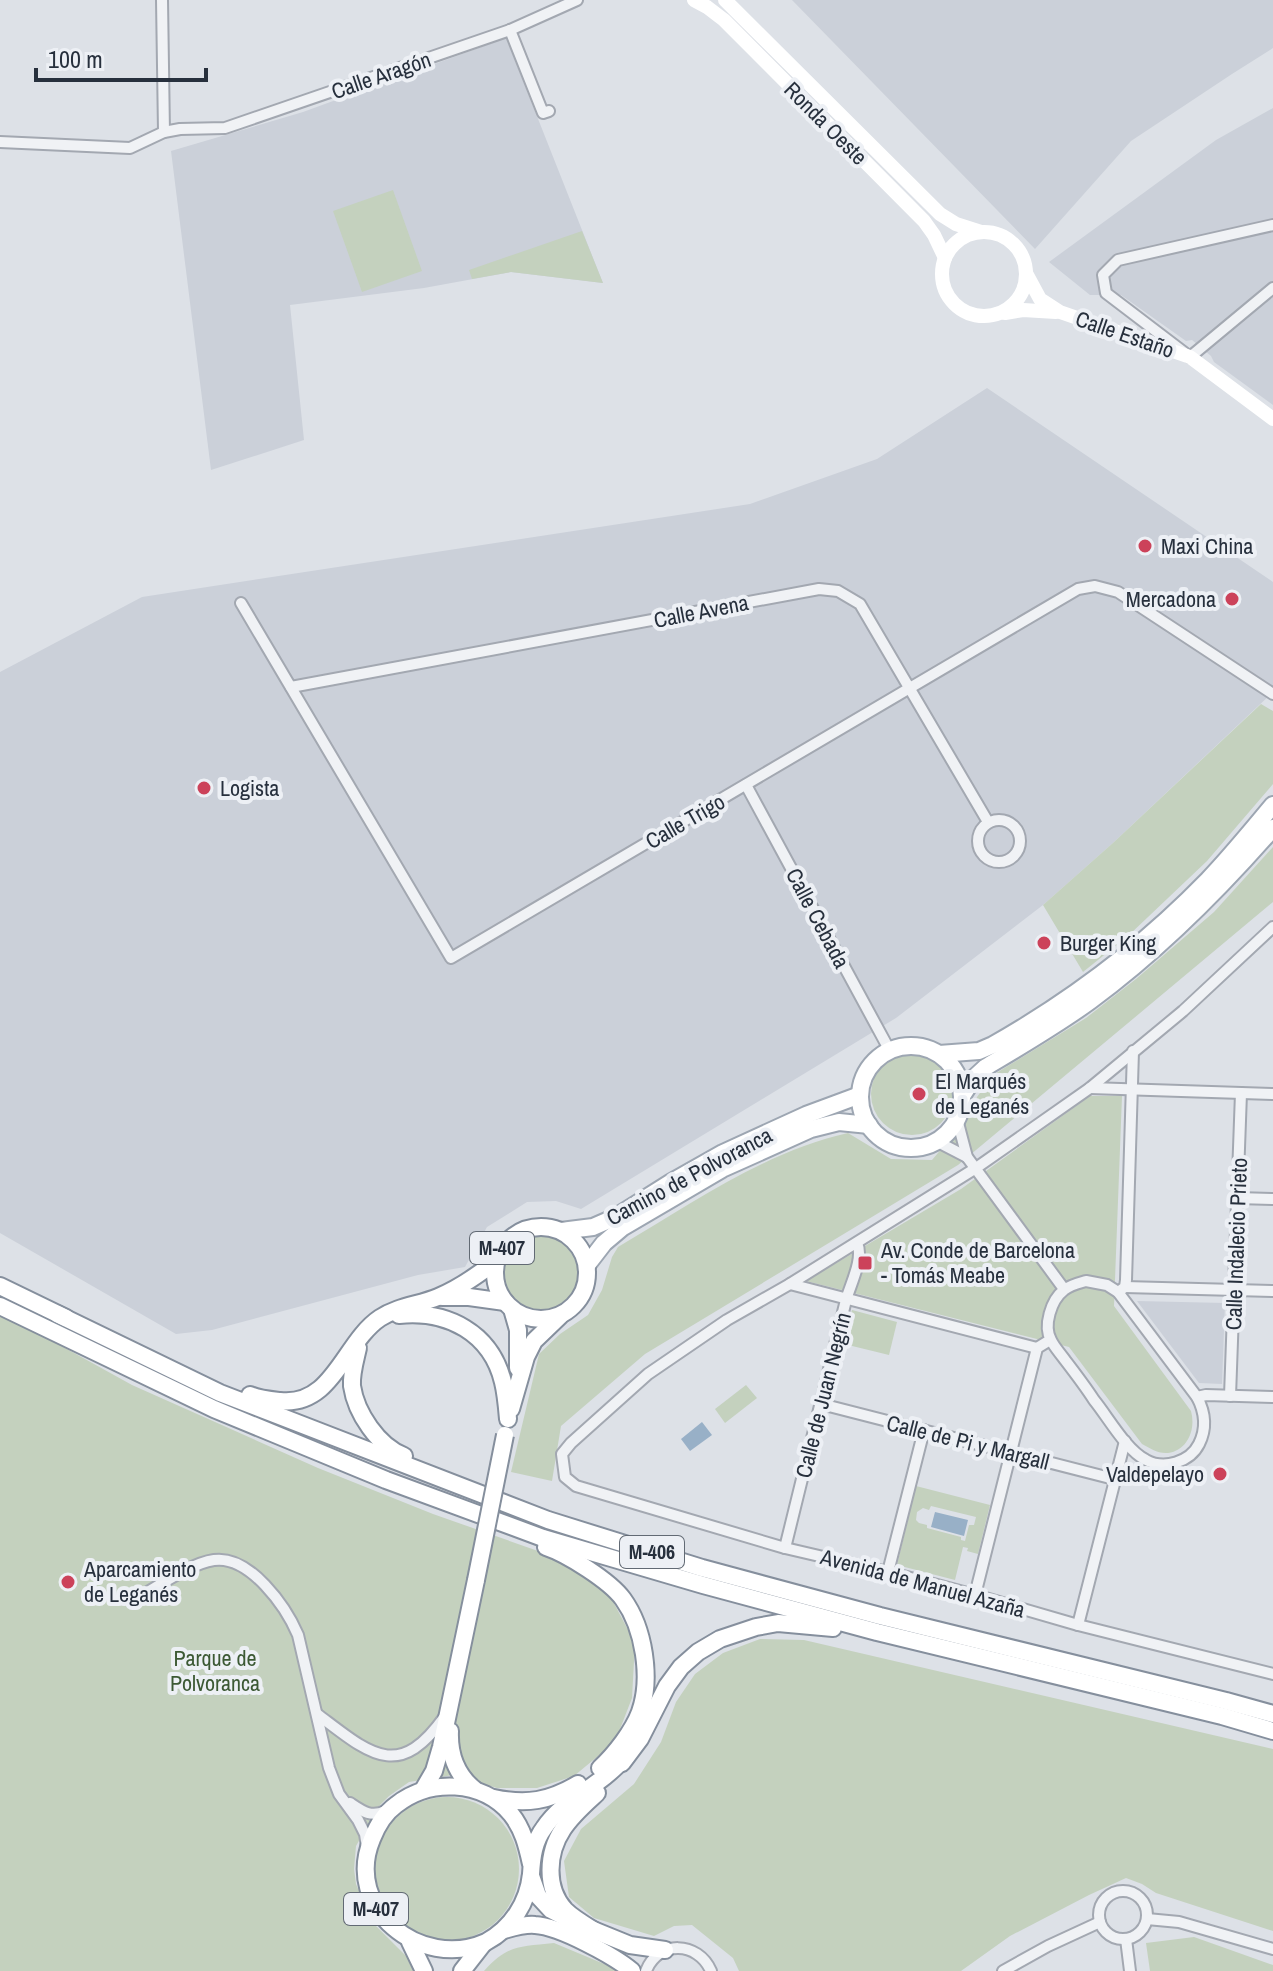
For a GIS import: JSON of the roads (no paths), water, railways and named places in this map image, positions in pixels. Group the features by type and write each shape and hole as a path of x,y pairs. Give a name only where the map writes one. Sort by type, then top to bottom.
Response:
{"main road":[{"name":"Ronda Oeste","path":"694,0 724,20 918,214 934,235 945,258"},
{"name":"Ronda Oeste","path":"725,0 940,214 956,224 981,232"},
{"path":"981,232 994,233 1017,248 1024,260 1026,273 1024,287 1007,310 980,317 956,306 943,284 942,271 945,258 959,240 981,232"},
{"name":"Calle Estaño","path":"1026,273 1040,299 1060,312 1190,357 1273,419"},
{"name":"Calle Estaño","path":"993,316 1023,310 1060,312"},
{"path":"939,1054 979,1051 993,1045 1085,986 1182,906 1273,805"},
{"path":"962,1096 952,1066 939,1054 916,1046 890,1051 878,1058 863,1081 860,1095 862,1111 879,1137 907,1148 922,1147 936,1141 949,1132 957,1119 962,1096 973,1079 986,1067 1089,1002 1153,949 1189,917 1273,828"},
{"name":"Camino de Polvoranca","path":"561,1231 593,1227 616,1217 723,1153 806,1115 860,1095"},
{"name":"Camino de Polvoranca","path":"587,1265 604,1243 623,1227 722,1169 811,1129 839,1122 869,1125"},
{"name":"M-407","path":"423,1790 434,1771 507,1427 526,1357 534,1341 573,1306 587,1280 587,1265 582,1251 573,1239 548,1227 521,1231 510,1239 496,1261 498,1290 518,1330 518,1382"},
{"name":"M-406","path":"436,1298 470,1281 496,1261"},
{"name":"M-406","path":"0,1286 220,1393 548,1520 702,1568 880,1616 1273,1714"},
{"name":"M-406","path":"57,1314 257,1398 287,1402 302,1400 314,1393 334,1375 362,1335 382,1316 407,1305 436,1298 469,1297 508,1305"},
{"path":"508,1305 536,1319 561,1314"},
{"name":"M-406","path":"0,1306 214,1409 386,1480 543,1538 877,1632 1273,1731"},
{"path":"382,1316 414,1313 437,1316 459,1324 481,1340 496,1361 504,1383 507,1427"},
{"name":"M-406","path":"362,1335 353,1366 352,1385 365,1420 379,1438 396,1453 449,1473 548,1520"},
{"name":"M-406","path":"386,1480 421,1501 554,1550 576,1562 622,1597 637,1625 644,1649 644,1691 639,1713 617,1750 592,1774 560,1795 516,1803 482,1793"},
{"name":"M-406","path":"595,1931 566,1912 555,1897 549,1879 553,1854 562,1830 606,1785 640,1739 667,1686 681,1667 720,1639 778,1623 877,1632"},
{"name":"M-407","path":"449,1704 449,1742 460,1774 511,1814 525,1837 531,1870 526,1896 517,1915 503,1931 484,1943 460,1950 435,1950 410,1942 392,1930 378,1913 369,1892 365,1871 368,1849 377,1826 393,1807 423,1790 458,1786 482,1793"},
{"name":"M-406","path":"531,1870 535,1844 543,1828 560,1808 603,1779 626,1757"},
{"path":"531,1870 538,1896 551,1910 630,1945 665,1950"},
{"path":"503,1931 537,1924 621,1961 632,1971"},
{"name":"M-407","path":"410,1942 424,1971"},
{"name":"M-407","path":"462,1971 484,1943"}],"street":[{"path":"162,0 164,132"},
{"name":"Calle Aragón","path":"0,142 130,148 164,132 225,128 510,30 577,0"},
{"path":"510,30 543,113 549,111"},
{"name":"Calle Estaño","path":"1190,357 1106,293 1103,275 1118,260 1273,225"},
{"path":"1190,357 1273,288"},
{"name":"Calle Trigo","path":"241,603 451,958 1078,589 1095,586 1118,592 1273,694"},
{"name":"Calle Avena","path":"291,687 819,589 838,591 860,604 988,822"},
{"name":"Calle Cebada","path":"746,785 890,1051"},
{"path":"1002,820 1015,827 1020,840 1010,858 991,860 981,852 979,832 988,822 1002,820"},
{"path":"790,1284 976,1168 1090,1088 1183,1011 1273,927"},
{"path":"1133,1051 1121,1289 1197,1397 1205,1415 1203,1434 1195,1451 1178,1463 1146,1460 1125,1441 1050,1340 1048,1320 1057,1297 1064,1289 1086,1281 1121,1289 1273,1291"},
{"path":"1090,1088 1273,1094"},
{"name":"Calle Indalecio Prieto","path":"1230,1396 1241,1093"},
{"path":"957,1119 967,1157"},
{"path":"936,1141 967,1157 1064,1289"},
{"path":"1237,1198 1273,1199"},
{"name":"Calle de Juan Negrín","path":"785,1548 858,1262 860,1248 857,1243"},
{"path":"790,1284 1037,1348"},
{"name":"Avenida de Manuel Azaña","path":"790,1284 727,1320 648,1374 562,1454 565,1477 576,1486 785,1548 888,1572 1078,1625 1273,1674"},
{"path":"975,1595 1037,1348 1050,1340"},
{"path":"1197,1397 1273,1397"},
{"name":"Calle de Pi y Margall","path":"821,1404 1114,1479"},
{"path":"888,1572 924,1430"},
{"path":"1078,1625 1125,1441"},
{"path":"136,1599 198,1564 216,1559 231,1561 244,1568 269,1589 298,1635 329,1768 339,1794 365,1834 368,1849"},
{"path":"317,1714 353,1741 387,1756 400,1756 422,1744 449,1704"},
{"path":"339,1794 365,1813 377,1815 393,1807"},
{"path":"1118,1891 1133,1892 1145,1903 1147,1919 1140,1932 1126,1939 1118,1938 1104,1930 1100,1922 1100,1906 1104,1899 1118,1891"},
{"path":"1147,1919 1179,1922 1273,1949"},
{"path":"1003,1971 1100,1922"},
{"path":"1126,1939 1130,1971"},
{"path":"646,1971 656,1956 675,1948 695,1952 711,1971"}],"water":[{"path":"702,1422 712,1435 690,1451 681,1439"},
{"path":"935,1512 968,1520 964,1536 931,1527"}],"place":[{"name":"Maxi China","path":"1145,546"},
{"name":"Mercadona","path":"1232,599"},
{"name":"Logista","path":"204,788"},
{"name":"Burger King","path":"1044,943"},
{"name":"El Marqués de Leganés","path":"919,1094"},
{"name":"Av. Conde de Barcelona - Tomás Meabe","path":"865,1263"},
{"name":"Valdepelayo","path":"1220,1474"},
{"name":"Aparcamiento de Leganés","path":"68,1582"}],"park label":[{"name":"Parque de Polvoranca","path":"215,1670"}]}
